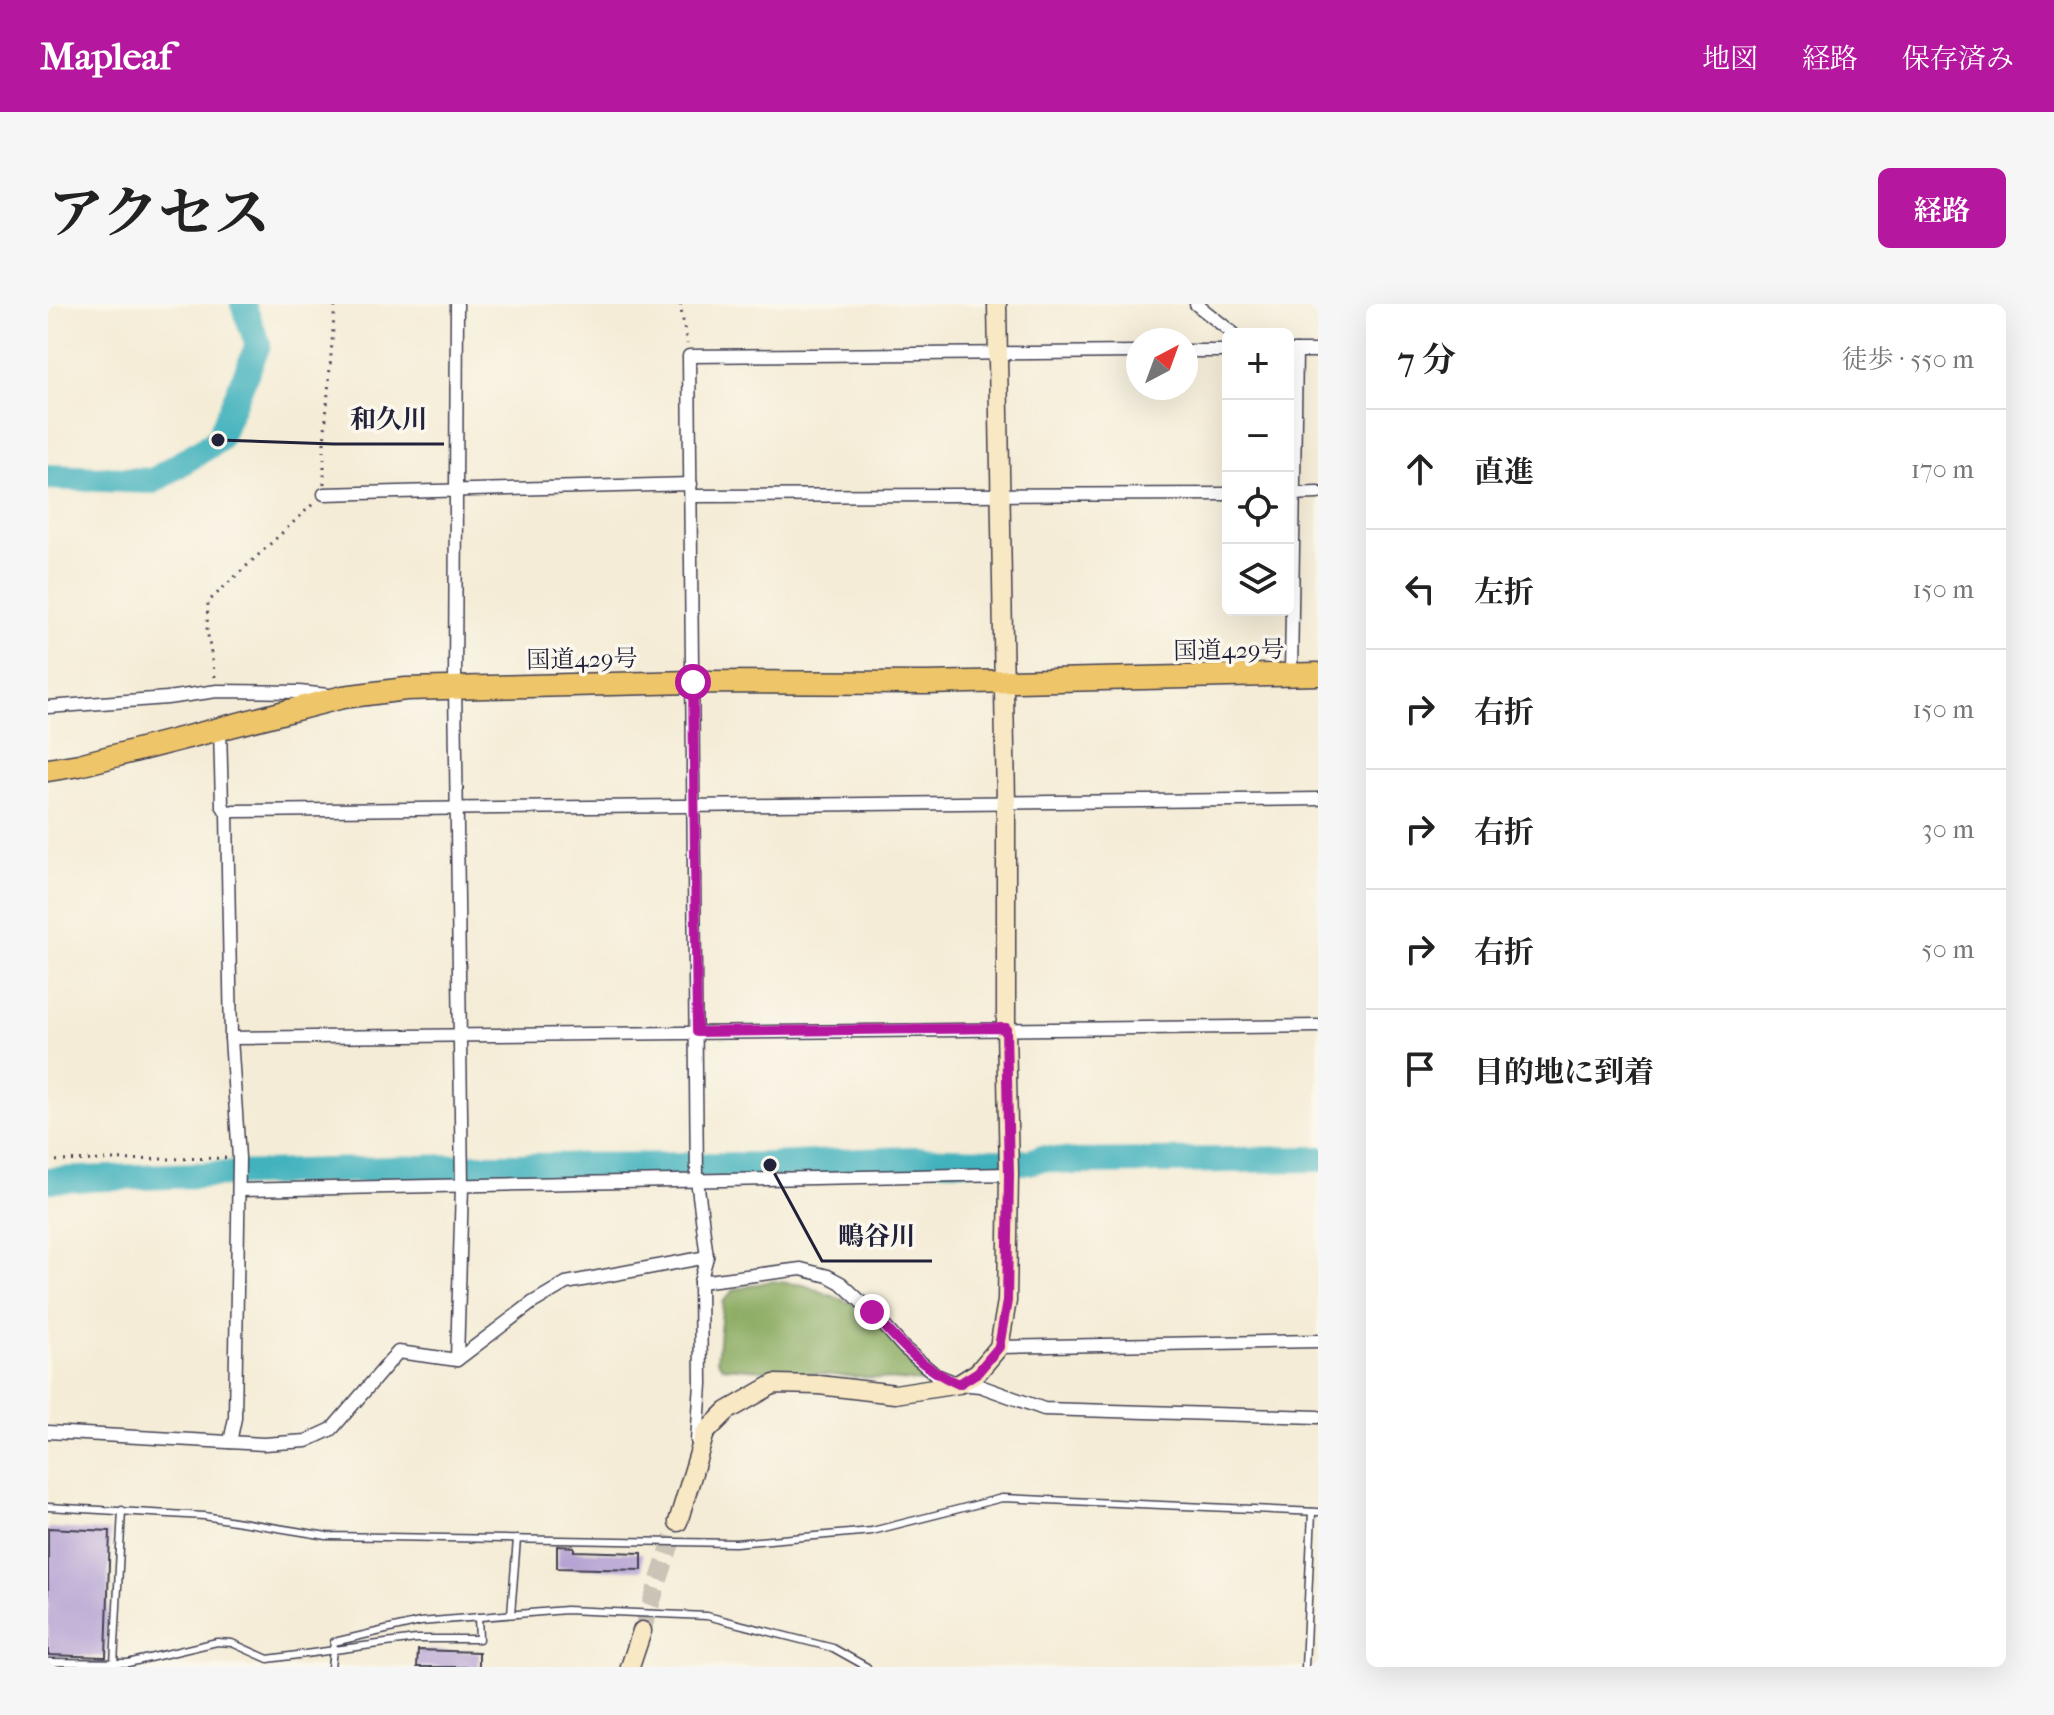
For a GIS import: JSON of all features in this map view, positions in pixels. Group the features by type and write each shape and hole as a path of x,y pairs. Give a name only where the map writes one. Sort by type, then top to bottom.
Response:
{"highway":[{"name":"国道429号","path":"48,770 79,765 343,697 455,686 693,682 925,683 1318,674"}],"street":[{"path":"457,304 455,686 462,1186 457,1360"},
{"path":"959,1384 978,1372 999,1347 1007,1301 1006,802 997,304"},
{"path":"1196,304 1226,328"},
{"path":"1198,351 1222,351"},
{"path":"1294,351 1318,351"},
{"path":"695,1462 701,1384 700,1282 707,1257 697,1180 689,356 1126,352"},
{"path":"1291,472 1292,400"},
{"path":"324,494 691,490 1222,494"},
{"path":"1294,494 1318,493"},
{"path":"1291,544 1291,674"},
{"path":"48,707 217,691 299,692 343,697"},
{"path":"220,728 222,805 227,813 231,1038 239,1158 235,1418 230,1442"},
{"path":"227,813 1318,799"},
{"path":"231,1038 1318,1026"},
{"path":"239,1190 1009,1174"},
{"path":"48,1432 264,1444 306,1441 332,1429 398,1352 457,1360 532,1303 566,1283 707,1257"},
{"path":"700,1282 801,1269 828,1276 841,1283 904,1348 936,1375 959,1384"},
{"path":"999,1347 1318,1341"},
{"path":"678,1522 705,1433 727,1411 774,1384 819,1385 895,1394 959,1384 980,1386 1044,1409 1318,1417"},
{"path":"630,1667 642,1631"}],"lane":[{"path":"48,1507 204,1516 327,1536 735,1543 872,1531 1002,1498 1315,1512 1305,1667"},
{"path":"114,1664 122,1510"},
{"path":"511,1614 517,1539"},
{"path":"331,1667 334,1642 420,1622 566,1610 707,1616 833,1648 867,1667"},
{"path":"48,1662 128,1663 217,1642 232,1643 268,1659 416,1639 479,1639 478,1617"},
{"path":"847,1656 847,1667"}],"path":[{"path":"217,691 207,630 208,602 324,494 324,443 335,304"},
{"path":"680,304 689,356"},
{"path":"48,1161 239,1158"}],"green space":[{"path":"771,1281 804,1285 861,1307 927,1375 925,1382 723,1367 717,1361 723,1302 734,1290"}],"building":[{"path":"48,1528 110,1531 106,1657 48,1655"},
{"path":"557,1546 574,1547 574,1551 642,1553 642,1570 557,1568"},
{"path":"418,1650 479,1652 479,1667 417,1667"}],"waterway":[{"path":"48,477 153,481 218,440 258,345 243,304"},
{"path":"48,1180 483,1166 770,1165 909,1159 1029,1162 1042,1158 1075,1162 1318,1159"}],"tunnel":[{"path":"642,1631 678,1522"}],"place":[{"name":"和久川","path":"218,440"},
{"name":"鴫谷川","path":"770,1165"}],"route":[{"path":"693,682 697,1032 1006,1028 1009,1174 1007,1301 999,1347 978,1372 959,1384 936,1375 904,1348 872,1312"}]}
